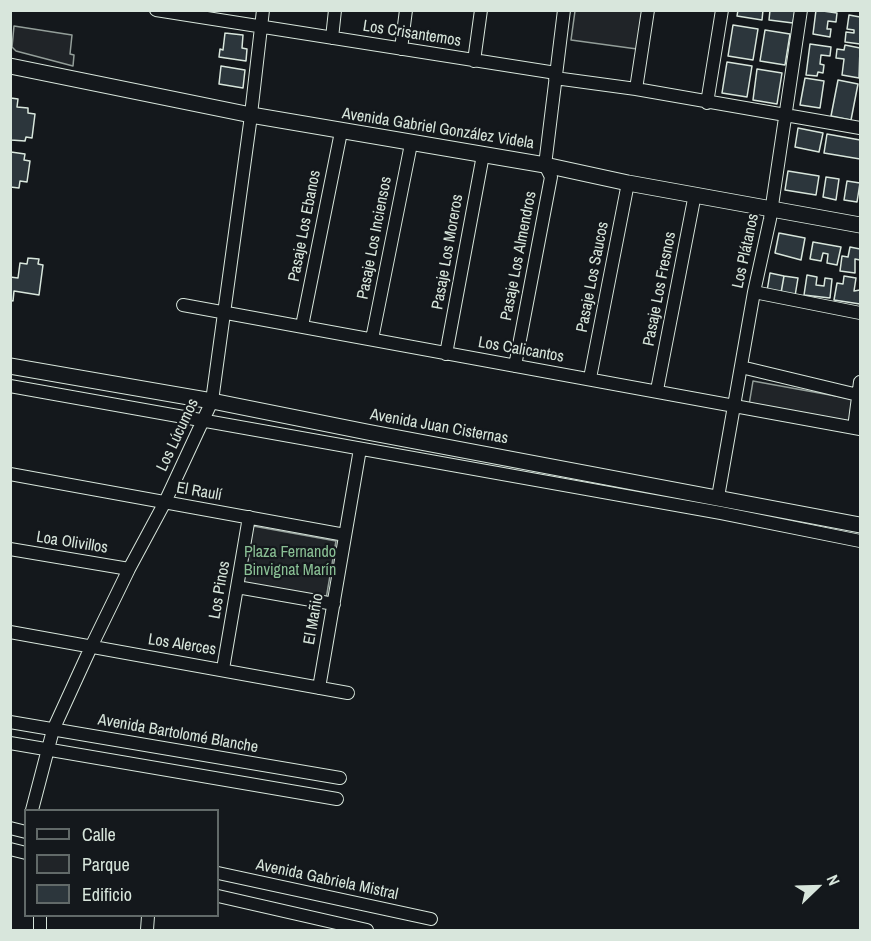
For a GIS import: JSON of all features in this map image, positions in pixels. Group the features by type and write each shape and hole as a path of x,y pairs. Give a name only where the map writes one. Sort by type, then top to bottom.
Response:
{"main road":[{"name":"Avenida Gabriel González Videla","path":"10,66 341,132 545,165 628,183 861,225"},
{"name":"Avenida Juan Cisternas","path":"10,366 212,401 861,525"}],"street":[{"name":"Los Crisantemos","path":"156,10 474,61 861,128"},
{"name":"Los Lúcumos","path":"32,809 53,730 91,647 165,502 212,401 263,10"},
{"path":"332,38 334,10"},
{"path":"401,49 406,10"},
{"path":"474,61 482,10"},
{"name":"Pasaje Los Almendros","path":"515,366 551,177 545,165 564,10"},
{"path":"636,89 648,10"},
{"path":"707,103 722,10"},
{"name":"Los Plátanos","path":"718,497 771,209 801,10"},
{"name":"Pasaje Los Ebanos","path":"302,326 341,132"},
{"name":"Pasaje Los Inciensos","path":"372,339 411,144"},
{"name":"Pasaje Los Moreros","path":"446,354 483,156"},
{"name":"Pasaje Los Saucos","path":"590,378 628,183"},
{"name":"Pasaje Los Fresnos","path":"657,390 695,194"},
{"path":"754,292 861,314"},
{"name":"Los Calicantos","path":"183,306 857,428"},
{"path":"741,367 860,389 857,428"},
{"path":"10,386 721,513 861,541"},
{"name":"El Mañio","path":"320,687 360,449"},
{"name":"El Raulí","path":"10,474 345,535"},
{"name":"Los Pinos","path":"223,669 249,518"},
{"name":"Loa Olivillos","path":"10,549 129,569"},
{"path":"237,588 334,604"},
{"name":"Los Alerces","path":"10,632 348,693"},
{"name":"Avenida Bartolomé Blanche","path":"10,722 340,778"},
{"path":"10,743 336,799"},
{"name":"Avenida Gabriela Mistral","path":"219,873 430,919"},
{"path":"219,896 367,930"}],"green space":[{"path":"575,11 644,11 637,49 571,40"},
{"path":"14,26 72,35 70,54 74,55 73,66 16,51 12,47"},
{"path":"753,381 852,399 849,421 749,405"},
{"name":"Plaza Fernando Binvignat Marín","path":"253,526 336,541 326,599 243,584"}],"building":[{"path":"738,10 763,10 762,20 737,16"},
{"path":"770,10 795,10 793,23 769,20"},
{"path":"816,10 837,13 836,22 828,21 827,29 831,29 830,37 813,34"},
{"path":"849,15 860,17 860,44 845,42 846,32 854,33 854,30 847,29"},
{"path":"733,25 758,29 753,60 728,56"},
{"path":"765,30 790,34 785,65 760,61"},
{"path":"225,33 243,35 242,48 247,49 246,61 219,57 220,49 223,50"},
{"path":"810,44 831,47 830,56 821,55 820,64 824,65 823,73 818,72 817,76 806,75"},
{"path":"845,45 860,48 859,78 842,75 844,59 836,58 837,49 844,50"},
{"path":"727,62 752,66 747,97 722,93"},
{"path":"221,66 245,70 243,88 219,84"},
{"path":"757,69 782,73 777,104 753,100"},
{"path":"805,78 824,81 820,108 800,105"},
{"path":"838,80 858,84 851,120 831,116"},
{"path":"10,92 11,98 18,99 17,107 28,108 28,113 35,114 32,138 26,137 25,141 11,140"},
{"path":"798,128 823,133 819,152 795,147"},
{"path":"827,134 860,140 860,159 824,153"},
{"path":"11,152 25,154 24,160 30,161 27,182 20,181 19,188 10,187"},
{"path":"788,171 819,176 816,195 785,190"},
{"path":"826,177 839,179 836,200 823,197"},
{"path":"847,181 860,183 857,202 844,200"},
{"path":"779,233 805,238 801,260 775,253"},
{"path":"813,242 841,247 837,265 827,263 828,254 823,253 821,261 810,259"},
{"path":"850,247 860,249 860,260 855,259 855,273 840,271 842,256 848,257"},
{"path":"28,258 39,259 38,264 43,265 39,295 14,291 13,301 10,300 10,277 18,278 20,263 27,264"},
{"path":"770,273 784,276 781,293 767,291"},
{"path":"807,275 817,277 816,285 824,286 825,278 832,279 830,298 804,295"},
{"path":"784,276 798,278 795,296 781,293"},
{"path":"844,276 856,278 854,291 860,290 860,304 834,300 837,283 843,284"}]}
